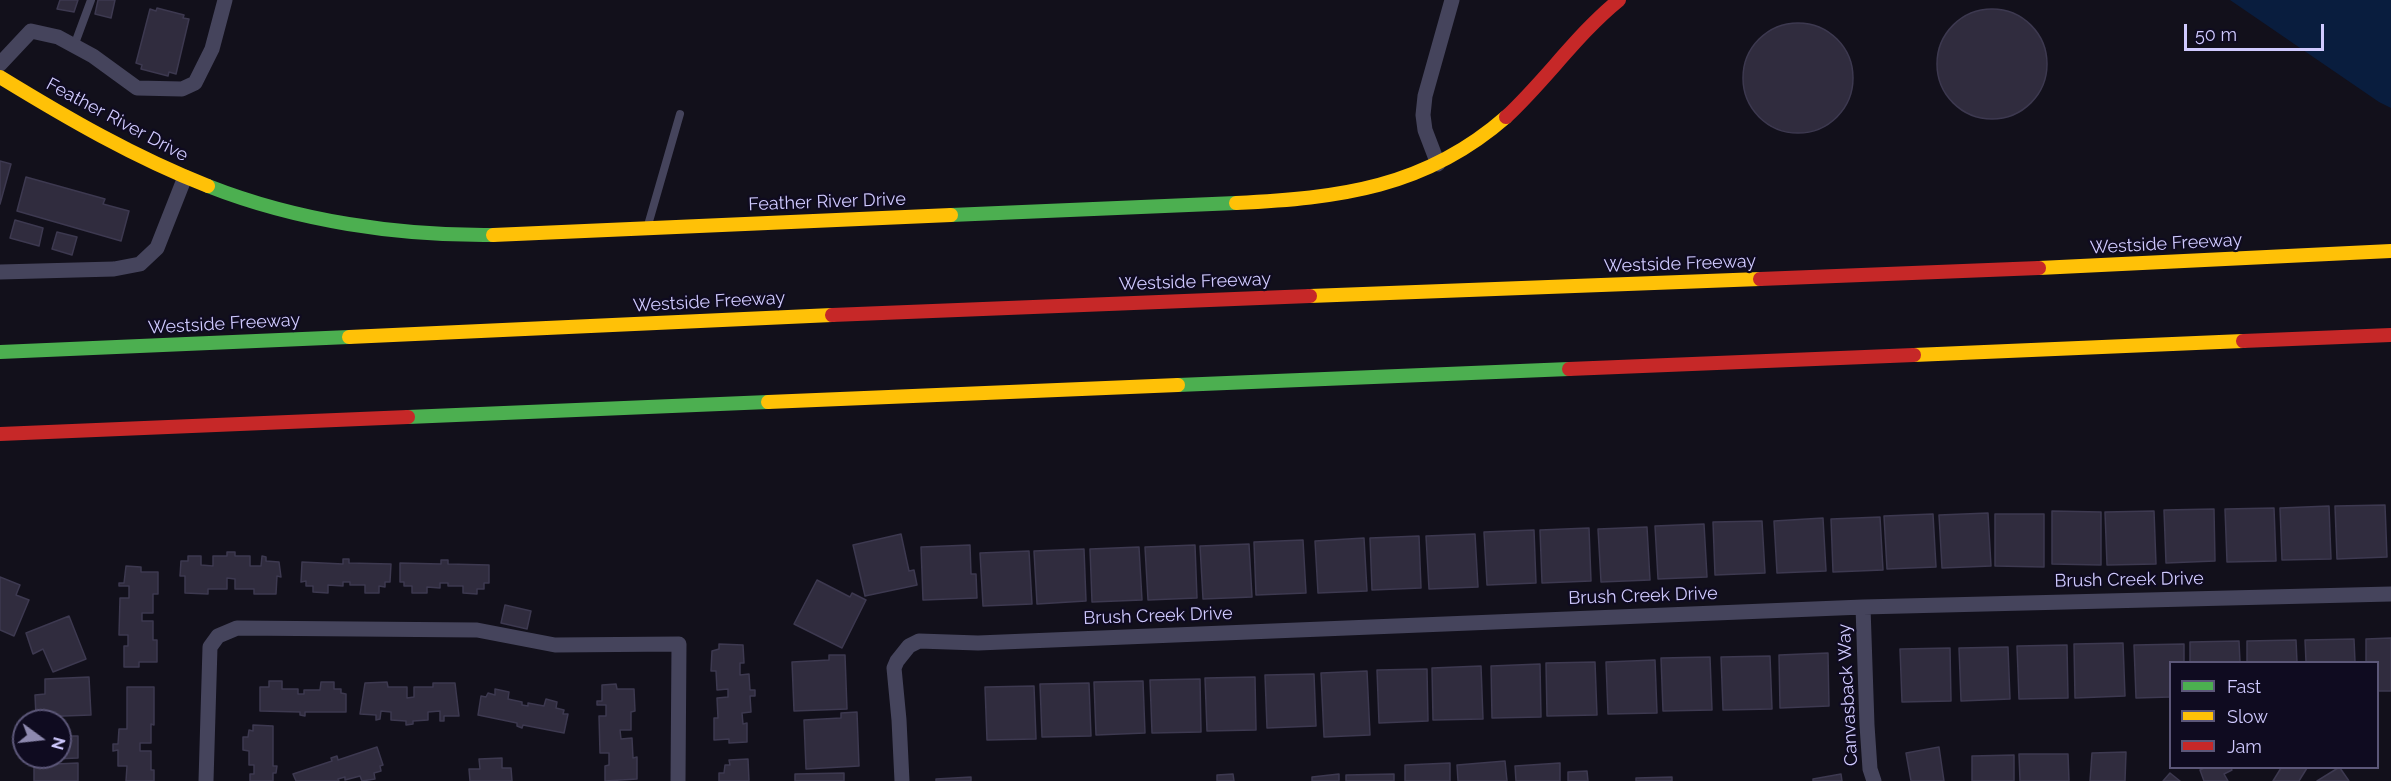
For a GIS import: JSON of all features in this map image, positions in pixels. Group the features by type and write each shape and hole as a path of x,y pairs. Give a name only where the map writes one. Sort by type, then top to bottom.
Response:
{"main road":[{"name":"Feather River Drive","path":"0,76 123,148 185,177 245,200 302,216 402,232 491,235 1299,200 1366,190 1402,179 1438,164 1473,143 1503,120 1529,95 1604,12 1619,0"},
{"name":"Westside Freeway","path":"0,351 1065,305 2031,269 2391,251"},
{"path":"0,434 2391,335"}],"street":[{"path":"0,64 31,32 58,37 93,56 137,88 182,89 195,83 212,49 225,0"},
{"path":"1438,164 1425,130 1423,115 1425,96 1452,0"},
{"path":"0,272 114,269 140,264 157,248 185,177"},
{"name":"Brush Creek Drive","path":"902,781 894,668 901,653 919,641 978,643 1863,607 2391,594"},
{"name":"Canvasback Way","path":"1863,607 1867,725 1870,769 1874,781"},
{"path":"206,781 210,647 218,636 237,628 248,628 477,630 555,645 679,644 678,781"}],"lane":[{"path":"74,46 91,0"},
{"path":"647,227 680,114"}],"water":[{"path":"2230,0 2391,0 2391,108 2379,102"}],"building":[{"path":"60,0 78,0 74,12 57,9"},
{"path":"98,0 115,0 111,18 95,14"},
{"path":"157,8 184,15 183,18 189,19 176,74 169,72 168,76 141,69 142,65 136,63 150,9 156,11"},
{"path":"1992,9 2013,13 2031,25 2043,43 2047,64 2043,85 2031,103 2013,115 1992,119 1971,115 1953,103 1941,85 1937,64 1941,43 1953,25 1971,13"},
{"path":"1798,23 1819,27 1837,39 1849,57 1853,78 1849,99 1837,117 1819,129 1798,133 1777,129 1759,117 1747,99 1743,78 1747,57 1759,39 1777,27"},
{"path":"0,161 11,164 0,204"},
{"path":"26,177 105,199 103,204 129,211 121,241 17,211"},
{"path":"15,220 43,228 39,246 10,238"},
{"path":"57,232 77,237 72,255 52,249"},
{"path":"2385,505 2387,557 2337,559 2335,506"},
{"path":"2329,506 2331,559 2282,560 2280,508"},
{"path":"2274,508 2276,561 2227,562 2225,509"},
{"path":"2214,509 2215,561 2166,563 2164,510"},
{"path":"2052,511 2101,512 2101,565 2052,564"},
{"path":"2154,511 2156,564 2107,565 2105,512"},
{"path":"1988,513 1991,566 1942,568 1939,515"},
{"path":"1933,514 1936,567 1887,569 1884,516"},
{"path":"1995,514 2044,514 2044,567 1995,566"},
{"path":"1880,517 1883,570 1833,572 1831,519"},
{"path":"1823,518 1826,571 1777,573 1774,521"},
{"path":"1762,521 1765,573 1715,575 1713,522"},
{"path":"1704,524 1707,577 1658,579 1655,526"},
{"path":"1647,527 1650,580 1601,582 1598,529"},
{"path":"1589,528 1591,581 1542,583 1540,530"},
{"path":"1534,530 1536,583 1487,585 1484,532"},
{"path":"901,534 909,571 914,570 917,585 865,596 853,545"},
{"path":"1475,534 1478,587 1429,589 1426,536"},
{"path":"1419,536 1421,588 1372,590 1370,538"},
{"path":"1364,538 1367,591 1318,593 1315,541"},
{"path":"1303,540 1306,593 1256,595 1254,542"},
{"path":"1249,544 1252,597 1203,599 1200,546"},
{"path":"970,545 971,574 976,574 977,598 923,600 921,547"},
{"path":"1195,545 1197,598 1148,600 1145,547"},
{"path":"1139,547 1142,600 1092,602 1090,549"},
{"path":"1084,549 1086,601 1037,604 1034,551"},
{"path":"1029,551 1032,604 983,606 980,553"},
{"path":"227,552 235,552 235,556 250,556 250,566 261,566 262,556 266,557 266,561 279,562 281,577 277,576 276,594 254,594 254,589 235,589 235,579 227,578 227,589 208,589 208,594 185,593 185,576 180,576 181,561 188,561 188,556 201,556 201,565 213,566 213,556 227,556"},
{"path":"343,559 349,559 349,563 391,564 390,582 385,582 385,587 379,586 379,593 365,593 365,585 350,585 350,582 343,582 343,586 328,585 328,593 313,592 313,586 306,586 306,581 301,582 302,562 343,564"},
{"path":"441,560 448,560 448,564 489,565 489,583 484,583 484,589 477,589 477,594 463,593 463,586 448,586 448,583 440,583 440,588 427,587 427,593 412,593 412,586 404,586 404,582 400,582 400,563 441,564"},
{"path":"126,566 141,567 141,572 158,572 158,594 153,594 153,613 142,613 142,621 153,621 153,640 157,640 157,662 139,662 139,667 124,667 124,646 128,646 128,635 119,635 120,598 129,598 129,586 119,586 119,583 124,583"},
{"path":"0,577 20,585 16,595 29,600 14,636 0,630"},
{"path":"817,580 850,597 852,593 866,600 842,648 794,624"},
{"path":"505,605 531,611 527,629 501,623"},
{"path":"69,616 86,659 53,672 43,649 33,654 26,633"},
{"path":"2391,638 2391,691 2379,691 2379,661 2366,661 2366,639"},
{"path":"2354,639 2355,661 2306,661 2305,640"},
{"path":"2296,640 2297,661 2247,661 2247,641"},
{"path":"2239,641 2240,661 2190,661 2190,642"},
{"path":"2123,643 2125,696 2075,698 2074,644"},
{"path":"719,644 743,645 744,663 740,663 740,675 749,674 750,690 755,690 755,696 750,696 751,712 742,713 743,724 747,723 747,742 729,743 729,739 714,740 714,718 718,718 717,698 728,697 728,689 717,690 716,671 711,671 712,651 719,649"},
{"path":"2184,644 2184,661 2169,661 2169,697 2136,698 2134,645"},
{"path":"2067,645 2068,698 2019,699 2017,646"},
{"path":"2008,647 2010,699 1961,701 1959,648"},
{"path":"1950,648 1951,701 1902,702 1900,649"},
{"path":"1828,653 1829,706 1780,708 1779,655"},
{"path":"829,655 845,655 847,709 794,711 792,662 829,660"},
{"path":"1770,656 1772,709 1723,710 1721,657"},
{"path":"1710,657 1712,710 1663,711 1661,658"},
{"path":"1655,660 1657,713 1608,714 1606,662"},
{"path":"1595,662 1597,715 1547,716 1546,663"},
{"path":"1540,664 1541,717 1492,718 1491,666"},
{"path":"1481,666 1483,719 1433,720 1432,668"},
{"path":"1427,669 1428,721 1379,723 1377,670"},
{"path":"1367,671 1370,735 1324,737 1321,673"},
{"path":"1314,674 1316,726 1267,728 1265,675"},
{"path":"89,677 91,715 72,716 72,709 36,709 35,695 45,694 45,679"},
{"path":"1255,677 1256,730 1207,731 1205,678"},
{"path":"1200,679 1201,732 1152,733 1150,680"},
{"path":"269,681 282,681 282,689 298,689 298,694 304,694 304,690 320,690 321,682 334,682 334,689 341,689 341,693 346,694 346,712 305,712 305,716 300,715 300,712 260,711 260,687 269,687"},
{"path":"1143,681 1145,733 1096,735 1094,682"},
{"path":"387,682 388,687 407,687 407,698 414,697 414,687 433,687 433,683 455,683 459,716 444,716 444,721 440,721 440,711 428,712 428,720 413,721 413,724 406,725 406,721 391,720 391,712 381,711 380,719 376,720 376,715 360,714 365,683"},
{"path":"1089,683 1091,736 1042,737 1040,684"},
{"path":"616,684 617,689 634,689 635,711 631,712 631,730 620,730 621,739 632,738 633,758 637,757 637,779 605,781 605,766 609,765 609,753 600,753 599,716 606,716 606,705 597,705 597,701 602,701 602,685"},
{"path":"1034,686 1036,739 987,740 985,687"},
{"path":"127,687 154,687 154,725 151,724 151,743 140,743 140,751 151,751 151,770 154,770 154,781 126,781 127,766 118,766 118,750 113,751 113,744 118,744 119,729 127,729"},
{"path":"495,689 509,692 508,699 522,702 522,705 528,706 528,703 544,706 546,699 557,702 556,708 564,710 563,714 568,714 564,733 523,725 522,728 517,726 517,723 478,715 481,696 486,697 488,693 495,695"},
{"path":"857,712 859,766 806,769 804,720 841,718 841,713"},
{"path":"253,725 273,726 273,766 277,766 276,773 273,773 273,781 250,781 250,774 254,774 254,765 249,765 249,751 243,750 243,737 248,737 249,730 253,731"},
{"path":"72,736 78,736 78,758 72,758"},
{"path":"377,747 383,765 380,766 381,771 374,773 375,779 362,781 360,776 345,780 345,777 338,779 339,781 296,781 293,774 332,761 331,758 337,756 338,760"},
{"path":"1939,747 1944,781 1911,781 1906,753"},
{"path":"2126,752 2125,781 2090,781 2092,753"},
{"path":"2019,754 2068,754 2069,781 2020,781"},
{"path":"2014,755 2014,781 1972,781 1972,756"},
{"path":"502,758 502,768 511,768 512,781 470,781 469,769 480,769 479,759"},
{"path":"748,759 749,781 719,781 719,773 724,773 725,765 730,765 729,760"},
{"path":"1505,761 1507,781 1458,781 1457,765"},
{"path":"72,763 78,763 78,781 34,781 34,769 72,769"},
{"path":"1450,763 1450,781 1405,781 1405,765"},
{"path":"1560,763 1560,781 1516,781 1515,766"},
{"path":"2280,769 2306,769 2299,781 2273,781"},
{"path":"2336,769 2341,769 2349,781 2317,781"},
{"path":"2200,770 2232,770 2224,774 2228,781 2204,781"},
{"path":"1587,771 1588,781 1568,781 1568,772"},
{"path":"844,773 844,781 795,781 795,774"},
{"path":"2170,773 2180,781 2163,781"},
{"path":"1233,774 1234,781 1217,781 1217,775"},
{"path":"1339,774 1339,781 1312,781 1312,777"},
{"path":"1394,774 1394,781 1346,781 1346,775"},
{"path":"1841,774 1842,781 1813,781 1813,779"},
{"path":"971,777 971,781 936,781 936,779"},
{"path":"1672,777 1672,781 1636,781 1636,778"}],"traffic: fast":[{"path":"208,186 277,209 348,224 421,233 493,235"},
{"path":"951,215 1236,203"},
{"path":"0,352 349,337"},
{"path":"1178,385 1569,369"},
{"path":"408,417 768,402"}],"traffic: slow":[{"path":"0,77 101,136 208,186"},
{"path":"1236,203 1310,197 1379,185 1444,160 1475,141 1506,117"},
{"path":"493,235 951,215"},
{"path":"2039,268 2391,251"},
{"path":"1310,296 1760,279"},
{"path":"349,337 832,315"},
{"path":"1914,355 2243,341"},
{"path":"768,402 1178,385"}],"traffic: jam":[{"path":"1506,117 1589,27 1619,0"},
{"path":"1760,279 2039,268"},
{"path":"832,315 1310,296"},
{"path":"2243,341 2391,335"},
{"path":"1569,369 1914,355"},
{"path":"0,434 408,417"}]}
